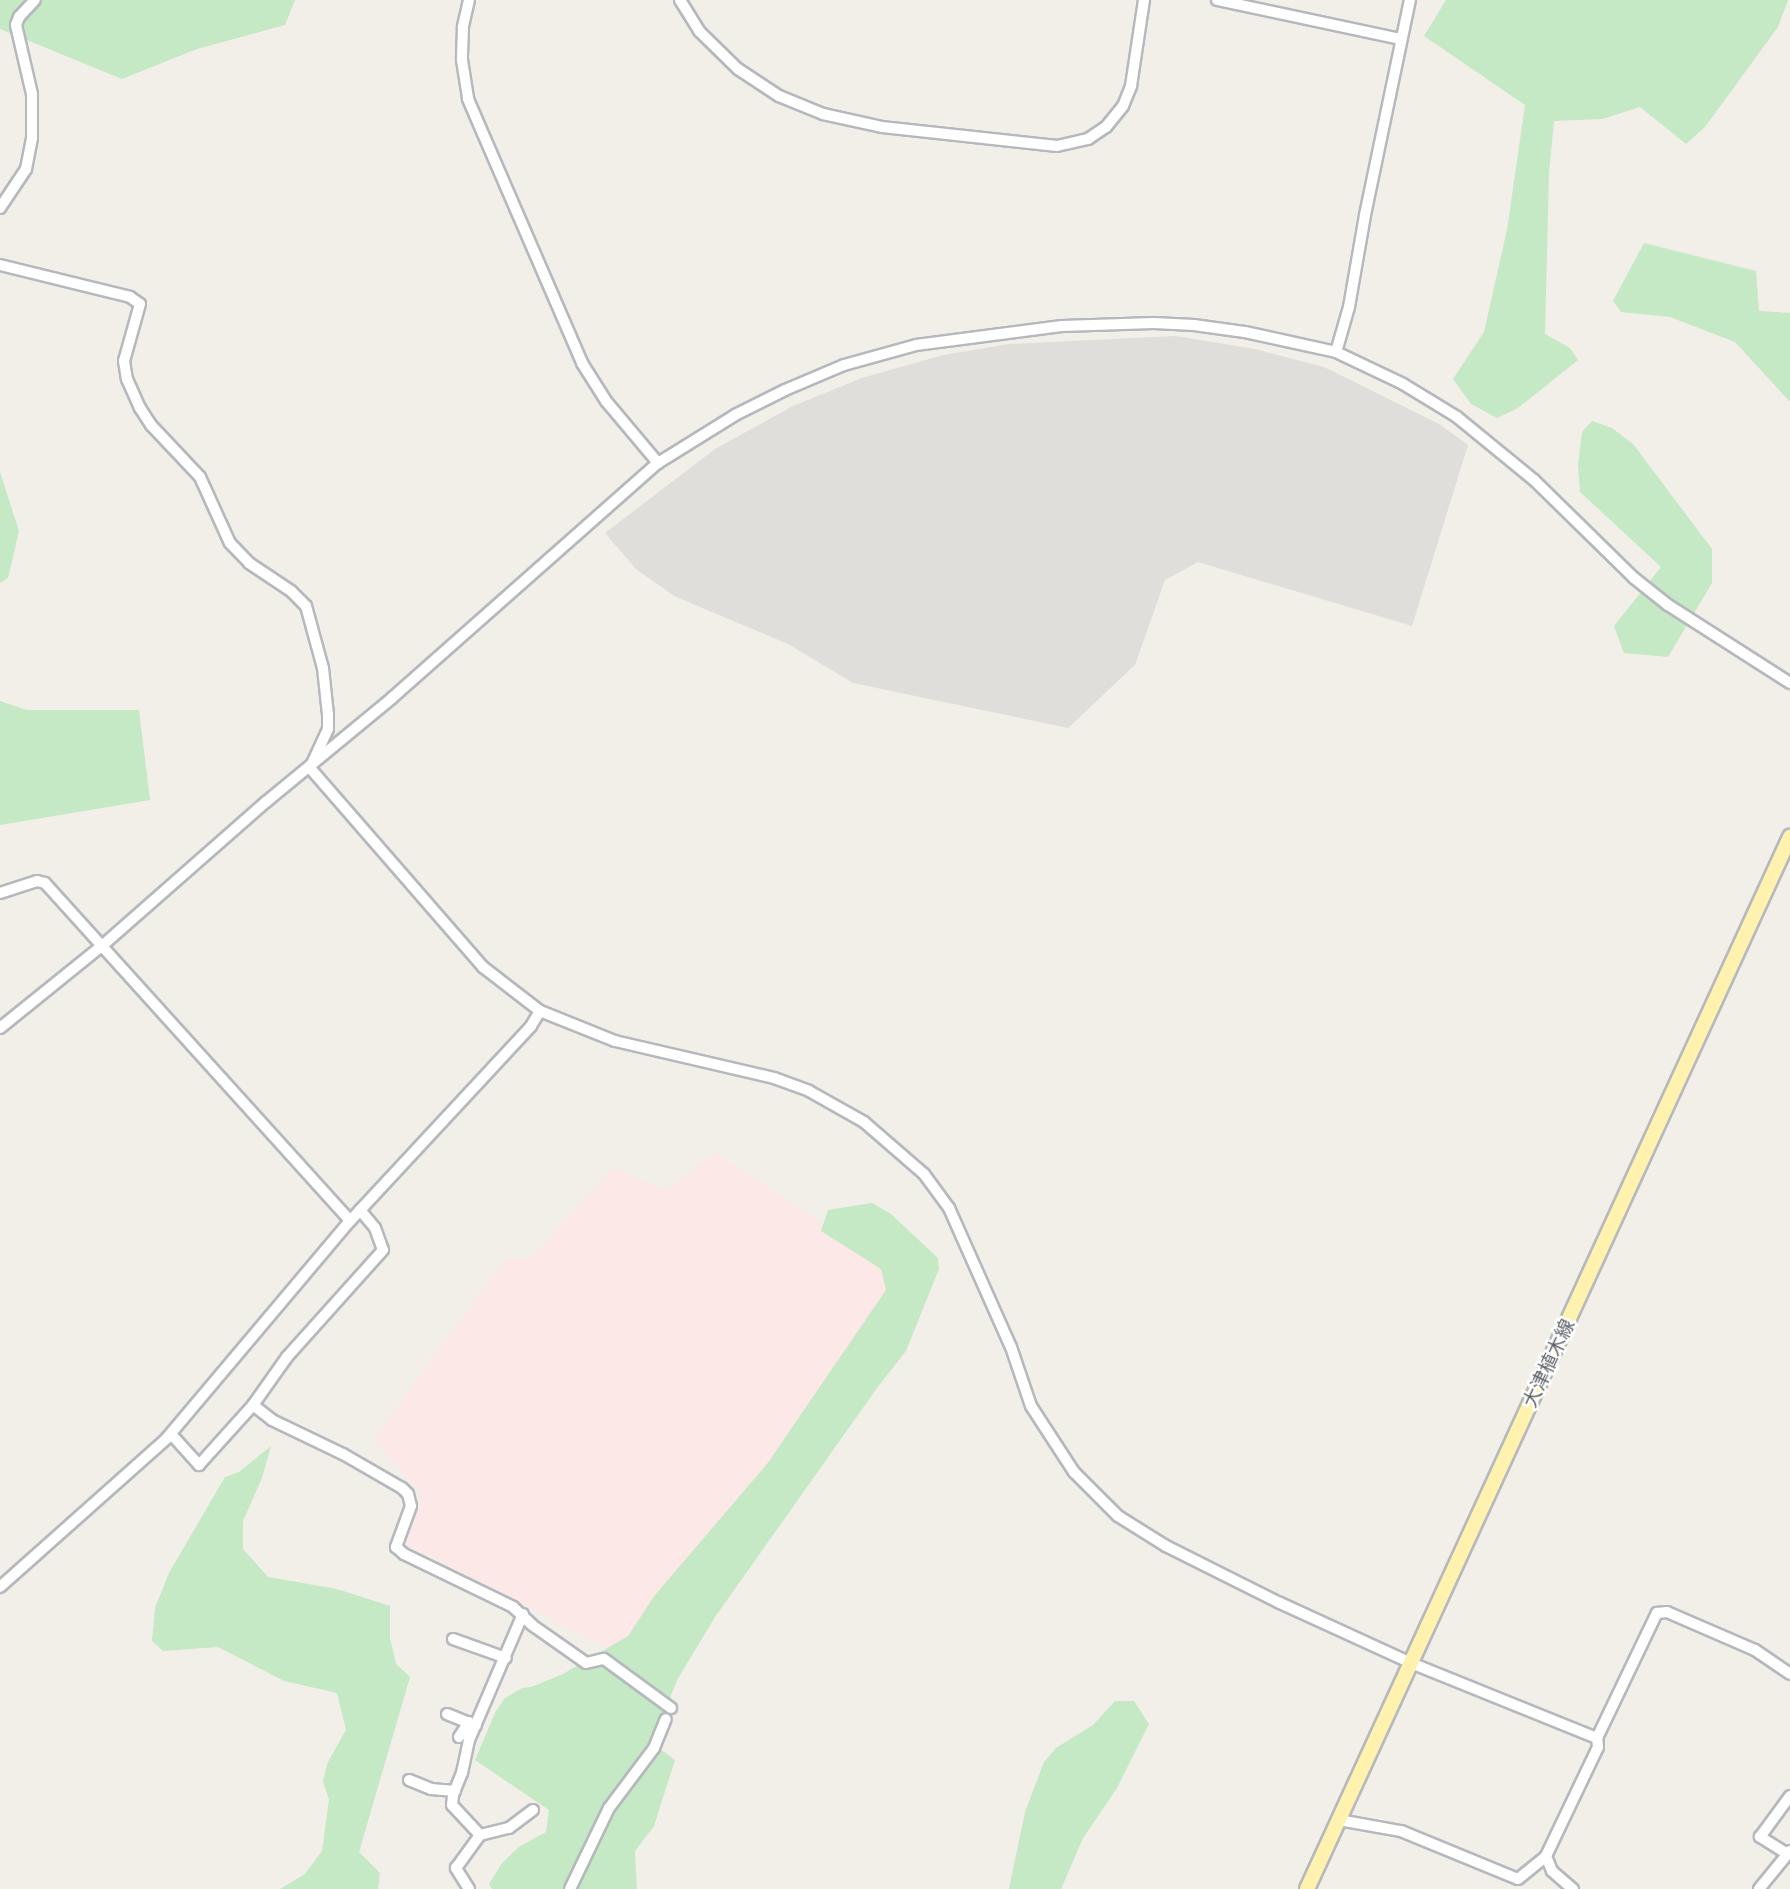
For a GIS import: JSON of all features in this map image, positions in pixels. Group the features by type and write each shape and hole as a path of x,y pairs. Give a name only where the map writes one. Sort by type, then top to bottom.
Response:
{"main road":[{"name":"大津植木線","path":"1307,1889 1790,837"}],"street":[{"path":"0,208 26,169 32,138 32,94 16,25 19,17 34,0"},
{"path":"469,0 463,27 462,60 468,99 582,363 606,401 658,463"},
{"path":"680,0 699,31 738,69 779,96 823,114 882,127 1057,146 1088,139 1105,127 1123,106 1131,86 1144,0"},
{"path":"1217,0 1401,39"},
{"path":"1336,352 1349,307 1410,0"},
{"path":"0,265 130,297 140,303 124,361 127,379 140,408 151,425 200,477 230,542 249,563 291,591 306,606 323,668 328,715 328,729 310,768"},
{"path":"0,1028 103,945 266,802 310,768 658,463 734,415 785,390 844,365 916,345 1049,327 1154,323 1245,332 1336,352 1403,384 1457,417 1534,480 1634,578 1668,605 1790,683"},
{"path":"310,768 483,967 540,1011 615,1041 774,1078 809,1091 864,1122 925,1174 949,1208 1012,1348 1031,1406 1074,1472 1118,1516 1166,1546 1411,1664 1597,1738"},
{"path":"0,893 20,885 45,883 350,1221"},
{"path":"0,1587 171,1434 350,1221 531,1026 540,1011"},
{"path":"171,1434 199,1465 253,1405 288,1357 383,1250 375,1228 360,1210"},
{"path":"253,1405 272,1420 343,1454 402,1488 408,1494 411,1506 396,1546 404,1554 523,1614 532,1625 586,1663 604,1659 669,1714 654,1748 609,1808 570,1889"},
{"path":"1339,1820 1401,1831 1517,1880 1546,1857 1598,1747 1597,1738 1657,1612 1667,1612 1755,1650 1790,1674"},
{"path":"480,1835 452,1805 472,1724 506,1658 523,1614"},
{"path":"453,1639 506,1658"},
{"path":"447,1714 472,1724"},
{"path":"459,1737 472,1724"},
{"path":"409,1780 431,1789 455,1791"},
{"path":"1759,1889 1789,1851 1760,1837 1790,1796"},
{"path":"469,1889 456,1868 480,1835 509,1828 533,1810"},
{"path":"1546,1857 1552,1871 1573,1889"}],"shaded area":[{"path":"1175,336 1255,349 1324,367 1439,424 1468,445 1412,626 1198,562 1165,580 1135,665 1068,728 853,683 788,644 674,596 636,569 605,533 715,449 793,406 862,378 943,355 1009,344"},
{"path":"715,1153 928,1293 665,1691 599,1644 407,1544 421,1493 374,1439 505,1259 530,1259 613,1168 665,1190"}],"green space":[{"path":"0,0 295,0 285,25 197,49 122,79 0,29"},
{"path":"1446,0 1788,0 1778,27 1705,127 1686,144 1640,107 1602,119 1554,121 1549,173 1545,334 1570,348 1578,360 1518,408 1497,418 1471,404 1453,379 1484,332 1507,230 1525,105 1424,36"},
{"path":"1644,243 1756,271 1759,311 1790,313 1790,402 1735,342 1670,317 1621,312 1613,301"},
{"path":"1592,421 1612,428 1633,444 1712,549 1712,583 1668,657 1624,653 1614,626 1661,567 1580,492 1578,465 1582,432"},
{"path":"0,472 19,531 8,578 0,583"},
{"path":"0,701 27,710 139,710 150,800 0,825"},
{"path":"872,1203 891,1214 938,1258 939,1269 906,1351 715,1617 677,1680 652,1743 675,1760 654,1826 635,1851 637,1889 492,1889 489,1884 502,1863 519,1847 546,1832 549,1810 475,1760 496,1711 505,1698 522,1688 563,1674 628,1636 655,1595 767,1464 886,1290 881,1269 821,1231 828,1210"},
{"path":"271,1446 262,1478 243,1521 243,1549 268,1577 337,1589 390,1606 390,1638 396,1664 410,1677 359,1852 380,1873 378,1889 280,1889 305,1874 322,1851 329,1800 323,1781 328,1762 346,1730 337,1693 284,1681 218,1647 163,1651 152,1641 155,1608 169,1573 225,1477 239,1472"},
{"path":"1115,1701 1134,1701 1149,1724 1117,1788 1083,1838 1061,1889 1009,1889 1025,1812 1044,1762 1056,1748 1093,1725"}]}
